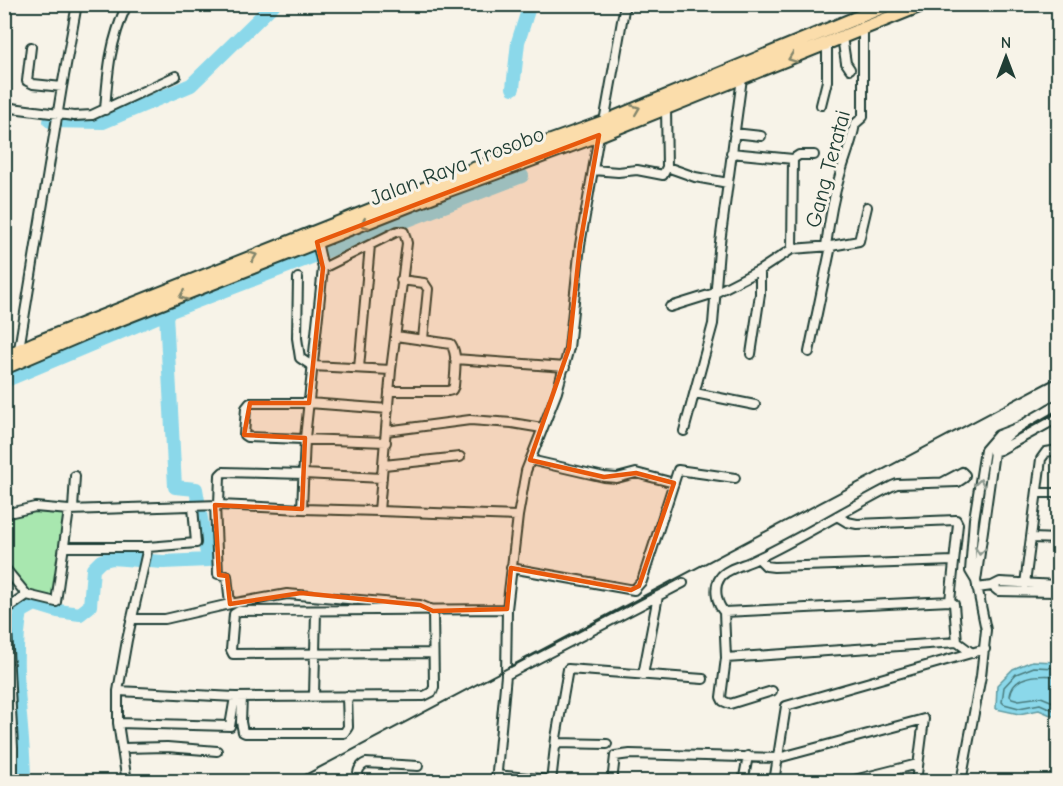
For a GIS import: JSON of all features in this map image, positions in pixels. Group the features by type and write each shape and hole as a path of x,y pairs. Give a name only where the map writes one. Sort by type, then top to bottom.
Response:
{"highway":[{"name":"Jalan Raya Trosobo","path":"526,156 890,4"},
{"name":"Jalan Raya Trosobo","path":"4,357 19,349 397,199 526,156 599,135 666,109 842,37 861,17 924,4"},
{"name":"Jalan Raya Trosobo","path":"4,368 84,334 318,244 512,161"}],"street":[{"path":"19,349 77,4"},
{"path":"105,110 110,55 116,30 127,4"},
{"path":"604,122 625,4"},
{"name":"Gang Teratai","path":"809,352 829,246 831,212 839,176 853,137 855,124 863,117 861,17"},
{"path":"842,37 846,63 850,69"},
{"path":"821,105 827,81 827,44"},
{"path":"31,47 27,81 33,84 62,87"},
{"path":"4,107 58,116 86,115 105,110 176,76"},
{"path":"684,431 713,324 719,250 742,78"},
{"path":"593,170 618,172 637,170 663,175 668,167 666,109"},
{"path":"734,133 761,136"},
{"path":"599,135 580,245 565,367 530,460 518,516 507,609 506,675 496,778 551,781 568,669 703,679"},
{"path":"731,153 793,159 799,155 814,155"},
{"path":"792,249 793,159"},
{"path":"668,167 695,177 729,183"},
{"path":"670,307 715,293 760,270 792,249 859,241 867,207"},
{"path":"323,268 398,231 404,232 407,243 391,370 379,511"},
{"path":"302,509 305,438 323,268 318,244"},
{"path":"358,368 370,245"},
{"path":"751,354 760,294 760,270"},
{"path":"298,278 297,347 300,358 312,366 391,370"},
{"path":"401,279 424,283 428,289 423,339"},
{"path":"389,391 451,390 454,386 455,359 451,344 396,336"},
{"path":"455,359 565,367"},
{"path":"695,393 755,405"},
{"path":"386,442 245,436 246,408 250,403 309,403 388,409"},
{"path":"961,782 986,630 977,585 970,571 974,519 989,451 1001,438 1059,404"},
{"path":"989,451 1059,418"},
{"path":"386,431 470,420 542,428"},
{"path":"1025,584 1042,456 1048,450 1059,450"},
{"path":"977,585 985,519 989,451"},
{"path":"384,465 460,457"},
{"path":"530,460 604,477 617,478 636,473 674,483"},
{"path":"511,568 631,591 636,589 642,581 680,469 735,478"},
{"path":"230,604 226,576 218,574 217,505 222,473 382,478"},
{"path":"4,567 27,595 57,601 75,476"},
{"path":"772,691 730,704 725,703 721,697 726,658 724,612 720,608 717,597 720,576 897,484 943,483"},
{"path":"1038,492 1059,493"},
{"path":"4,514 35,507 71,509 217,505 518,516"},
{"path":"65,547 148,548 196,543 197,506"},
{"path":"837,516 856,524 954,519 958,524 950,600 954,604 957,642"},
{"path":"974,519 985,519"},
{"path":"1032,538 1059,539"},
{"path":"127,782 118,723 118,691 148,548"},
{"path":"758,558 766,566 774,567 954,561"},
{"path":"977,585 992,586 1000,582 1059,585"},
{"path":"506,675 587,635 683,583"},
{"path":"992,586 998,591 1059,592"},
{"path":"132,619 165,619 279,594 420,605 433,611"},
{"path":"12,782 5,610 27,595"},
{"path":"643,675 658,596"},
{"path":"724,612 950,600"},
{"path":"434,653 233,654 231,650 232,619 236,612 507,609"},
{"path":"314,696 316,610"},
{"path":"118,691 238,697 424,696 432,692 434,687 433,611"},
{"path":"726,658 957,642 972,653"},
{"path":"774,782 786,706 984,649"},
{"path":"238,697 241,722 245,733 344,733 348,728 347,696"},
{"path":"118,723 230,726 238,697"},
{"path":"612,782 615,756 630,754 778,758 924,719 916,782"},
{"path":"556,743 607,744"},
{"path":"123,748 167,747 217,752"},
{"path":"743,782 748,756"},
{"path":"357,782 358,770 366,763 418,765"},
{"path":"846,782 918,764"}],"highlighted area":[{"path":"599,135 580,245 569,348 530,460 604,477 636,473 674,483 639,586 631,590 511,568 507,609 433,611 420,605 301,593 230,604 227,576 219,575 215,505 302,509 305,438 244,435 250,403 309,403 323,268 317,242"}],"green space":[{"path":"34,508 67,510 56,602 27,594 5,562 4,515"}],"water":[{"path":"1032,661 1058,662 1058,718 1039,710 1019,714 996,709 997,685 1013,669"}],"waterway":[{"path":"50,121 103,122 191,85 274,4"},
{"path":"513,88 518,42 530,4"},
{"path":"4,381 166,313 522,176"},
{"path":"24,782 17,675 21,612 35,604 58,611 80,614 90,606 93,569 101,561 112,558 163,562 208,560 196,489 175,487 166,313"}],"railway":[{"path":"292,782 1058,377"}]}
